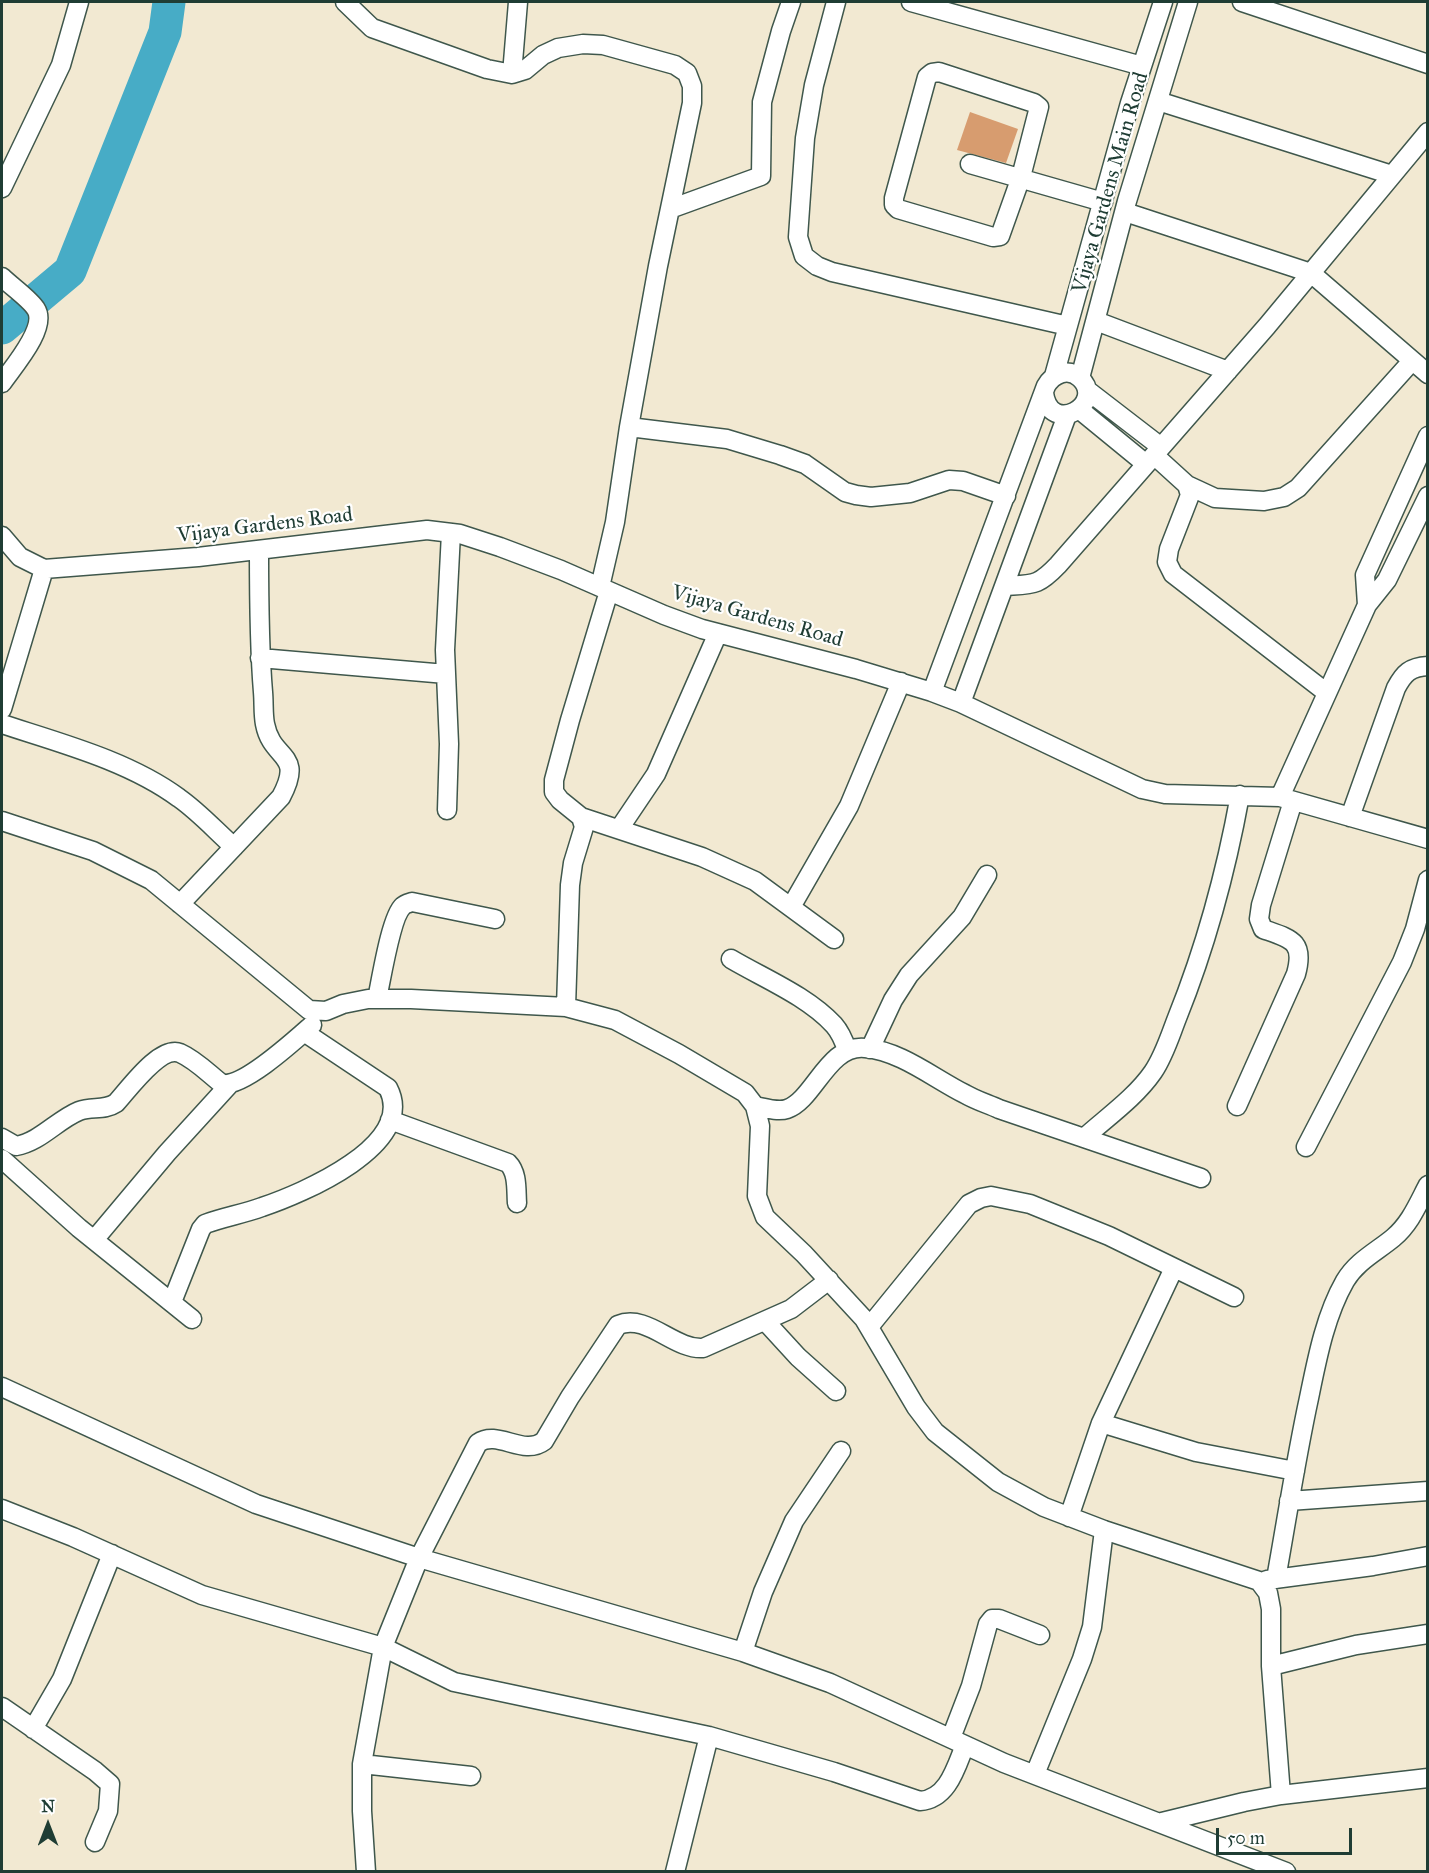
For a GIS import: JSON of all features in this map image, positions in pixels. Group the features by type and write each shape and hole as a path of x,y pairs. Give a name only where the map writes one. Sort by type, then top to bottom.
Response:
{"street":[{"path":"2,188 61,65 78,2"},
{"path":"345,2 372,28 487,69 512,74 525,70 543,55 558,48 603,45 675,65 687,73 692,86 692,103 658,267 629,427 604,589 554,780 554,792 581,817 702,857 755,881 834,939"},
{"path":"512,74 518,2"},
{"path":"836,2 814,85 805,138 798,237 804,256 817,266 832,272 1068,326"},
{"path":"911,2 1142,66"},
{"name":"Vijaya Gardens Main Road","path":"1054,376 1130,103 1163,2"},
{"name":"Vijaya Gardens Main Road","path":"1084,384 1096,321 1125,212 1188,2"},
{"path":"1242,2 1428,64"},
{"path":"670,209 761,176 762,102 784,4"},
{"path":"939,72 1034,103 1039,107 1021,177 1000,236 993,237 898,209 894,205 927,77 939,72"},
{"path":"1158,101 1392,175"},
{"path":"1005,586 1030,584 1044,580 1228,371 1428,132"},
{"path":"970,164 1103,202"},
{"path":"1125,212 1311,273 1428,374"},
{"path":"2,277 36,309 38,317 37,327 31,341 2,384"},
{"path":"1096,321 1228,371"},
{"path":"932,692 1046,386 1054,376 1068,372 1084,384 1187,485 1215,498 1264,501 1284,497 1298,488 1413,361"},
{"path":"961,703 1073,412 1087,398 1084,384"},
{"path":"1044,393 1045,400 1053,411 1073,412 1154,455"},
{"path":"629,427 728,439 805,464 845,492 856,495 871,497 910,493 949,480 963,482 1006,496"},
{"path":"1367,605 1365,575 1428,436"},
{"path":"1187,485 1190,495 1167,562 1173,574 1327,693"},
{"path":"1237,1106 1296,974 1300,959 1298,947 1291,940 1263,928 1259,919 1287,799 1327,693 1367,605 1387,580 1428,496"},
{"name":"Vijaya Gardens Road","path":"44,569 198,557 427,530 460,534 561,570 663,615 718,633 856,669 932,692 961,703 1142,789 1165,794 1240,795 1287,799 1428,839"},
{"path":"447,810 449,744 445,650 451,533"},
{"path":"2,541 20,557 44,569 2,709"},
{"path":"180,904 281,797 289,782 291,771 287,760 268,738 264,723 260,658 259,549"},
{"path":"619,829 656,774 718,633"},
{"path":"260,658 446,674"},
{"path":"1350,817 1396,688 1405,673 1414,667 1428,666"},
{"path":"791,907 849,806 901,682"},
{"path":"2,724 79,749 142,775 180,798 234,847"},
{"path":"1084,1138 1137,1090 1153,1073 1161,1059 1185,998 1217,903 1240,795"},
{"path":"566,1007 570,885 573,863 584,827 581,817"},
{"path":"2,820 93,851 151,880 309,1010 326,1011"},
{"path":"870,1049 893,1000 909,975 962,917 987,875"},
{"path":"1306,1147 1402,962 1415,928 1428,880"},
{"path":"377,999 397,915 403,906 412,902 495,919"},
{"path":"730,959 797,997 821,1014 842,1037 847,1050"},
{"path":"94,1240 167,1153 229,1085 284,1050 326,1011 343,1004 377,999 566,1007 615,1020 745,1093 755,1106 760,1126 757,1196 765,1217 804,1254 869,1327 915,1407 935,1432 998,1482 1044,1507 1104,1530 1268,1580 1428,1556"},
{"path":"172,1302 205,1224 262,1207 336,1175 379,1141 390,1120 392,1095 388,1088 304,1032"},
{"path":"755,1106 776,1110 788,1109 799,1101 834,1060 847,1050 862,1047 886,1051 967,1096 1201,1178"},
{"path":"2,1138 16,1146 27,1144 79,1111 109,1108 155,1061 167,1052 183,1054 222,1084 229,1085"},
{"path":"390,1120 508,1163 514,1175 517,1203"},
{"path":"2,1159 94,1240 192,1319"},
{"path":"1281,1795 1271,1666 1271,1609 1268,1580 1289,1501 1318,1354 1333,1308 1346,1280 1363,1259 1393,1238 1408,1223 1428,1185"},
{"path":"869,1327 969,1204 991,1196 1030,1204 1109,1236 1234,1297"},
{"path":"1069,1517 1101,1423 1174,1268"},
{"path":"366,1872 362,1764 383,1647 419,1558 478,1443 484,1439 495,1439 523,1447 537,1446 544,1441 618,1325 626,1322 638,1323 692,1349 703,1348 790,1309 828,1280"},
{"path":"765,1321 798,1357 836,1391"},
{"path":"2,1387 256,1504 419,1558 743,1652 830,1683 958,1742 1035,1774 1162,1822 1264,1868 1286,1872"},
{"path":"1101,1423 1196,1452 1294,1471"},
{"path":"743,1652 763,1592 794,1521 841,1450"},
{"path":"1289,1501 1428,1491"},
{"path":"2,1509 73,1537 202,1595 383,1647 454,1682 709,1736 834,1772 920,1801 931,1800 941,1793 950,1779 988,1624 992,1619 999,1619 1040,1635"},
{"path":"1035,1774 1082,1659 1092,1627 1104,1530"},
{"path":"33,1729 62,1679 112,1554"},
{"path":"1271,1666 1356,1645 1428,1634"},
{"path":"2,1707 95,1771 110,1784 108,1811 95,1842"},
{"path":"675,1872 709,1736"},
{"path":"362,1764 471,1776"},
{"path":"1162,1822 1281,1795 1428,1778"}],"building":[{"path":"970,112 1018,129 1006,163 957,150"}],"waterway":[{"path":"2,328 70,271 165,32 169,2"}]}
